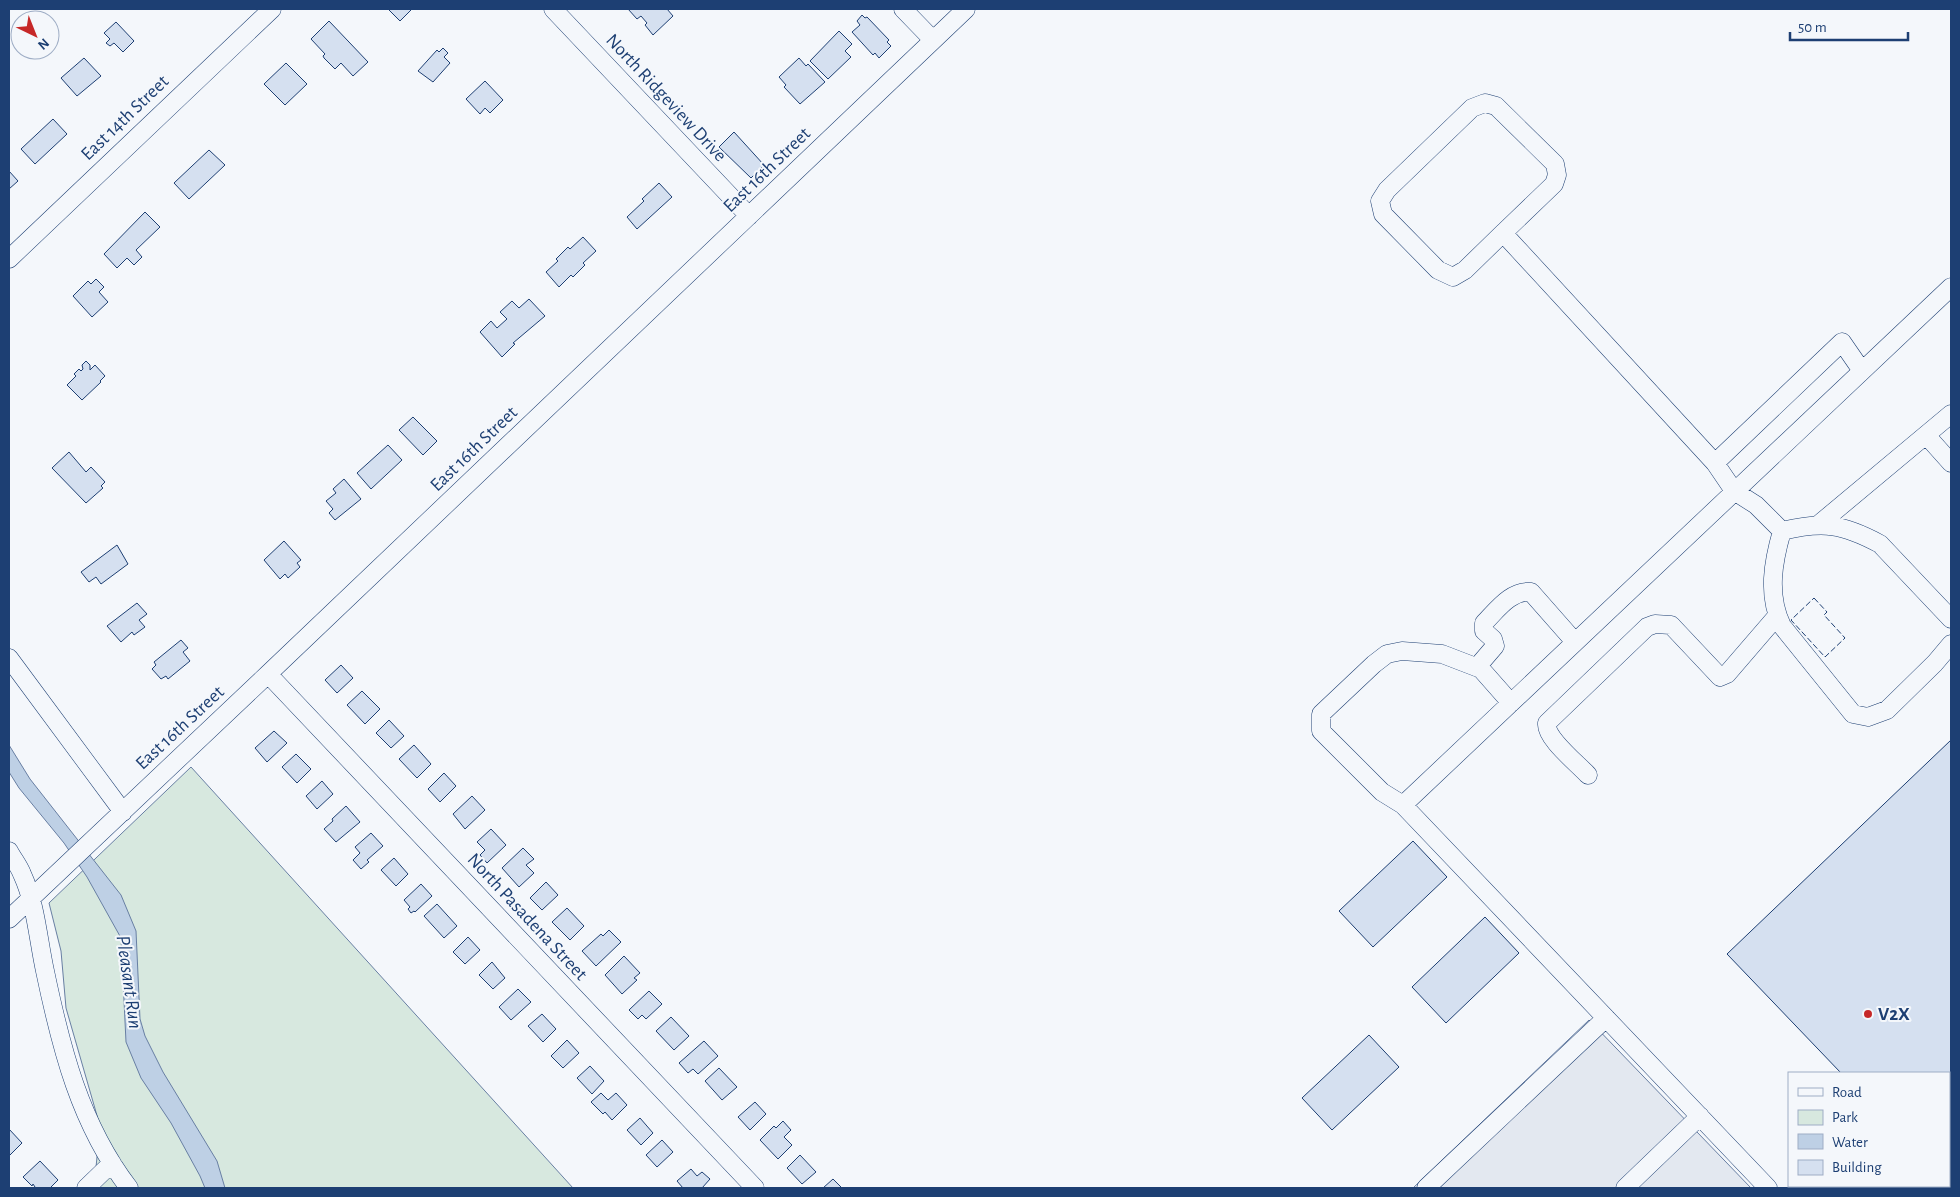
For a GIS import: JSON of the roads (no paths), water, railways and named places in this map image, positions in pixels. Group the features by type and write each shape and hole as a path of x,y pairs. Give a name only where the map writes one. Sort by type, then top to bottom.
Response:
{"street":[{"name":"East 14th Street","path":"9,259 272,9"},
{"name":"North Ridgeview Drive","path":"553,9 749,216"},
{"path":"903,9 933,40"},
{"name":"East 16th Street","path":"9,919 966,9"},
{"path":"1485,103 1496,106 1555,164 1558,175 1554,184 1503,234 1466,270 1453,277 1438,270 1383,214 1380,201 1386,190 1472,108 1485,103"},
{"path":"1503,234 1715,463 1734,491 1756,505 1782,530"},
{"path":"1403,805 1951,287"},
{"path":"1715,463 1842,342 1862,371"},
{"path":"1818,525 1951,414"},
{"path":"1926,435 1951,463"},
{"path":"1782,530 1818,525 1838,526 1852,530 1880,544 1951,619"},
{"path":"1782,530 1775,554 1772,580 1777,616 1782,626 1853,714 1868,717 1887,710 1935,663 1951,644"},
{"path":"1477,667 1495,646 1493,639 1484,631 1484,623 1514,594 1522,591 1531,592 1575,642"},
{"path":"1588,775 1552,738 1546,729 1546,723 1647,627 1655,624 1670,625 1720,677 1727,674 1777,616"},
{"path":"1510,703 1481,669 1477,667 1442,654 1402,651 1387,654 1321,714 1321,731 1382,792 1403,805 1700,1116 1760,1186"},
{"path":"9,658 123,812"},
{"name":"North Pasadena Street","path":"268,674 755,1188"},
{"path":"9,851 22,874 30,898 45,973 70,1074 89,1123 129,1188"},
{"path":"1426,1188 1606,1018"},
{"path":"1625,1188 1700,1116"},
{"path":"86,1188 112,1163"}],"water":[{"name":"Pleasant Run","path":"9,745 30,779 121,895 136,931 140,1019 145,1036 163,1072 217,1161 225,1188 205,1188 171,1123 141,1078 126,1042 121,938 87,877 64,843 19,788 9,772"}],"place":[{"name":"V2X","path":"1868,1014"}]}
